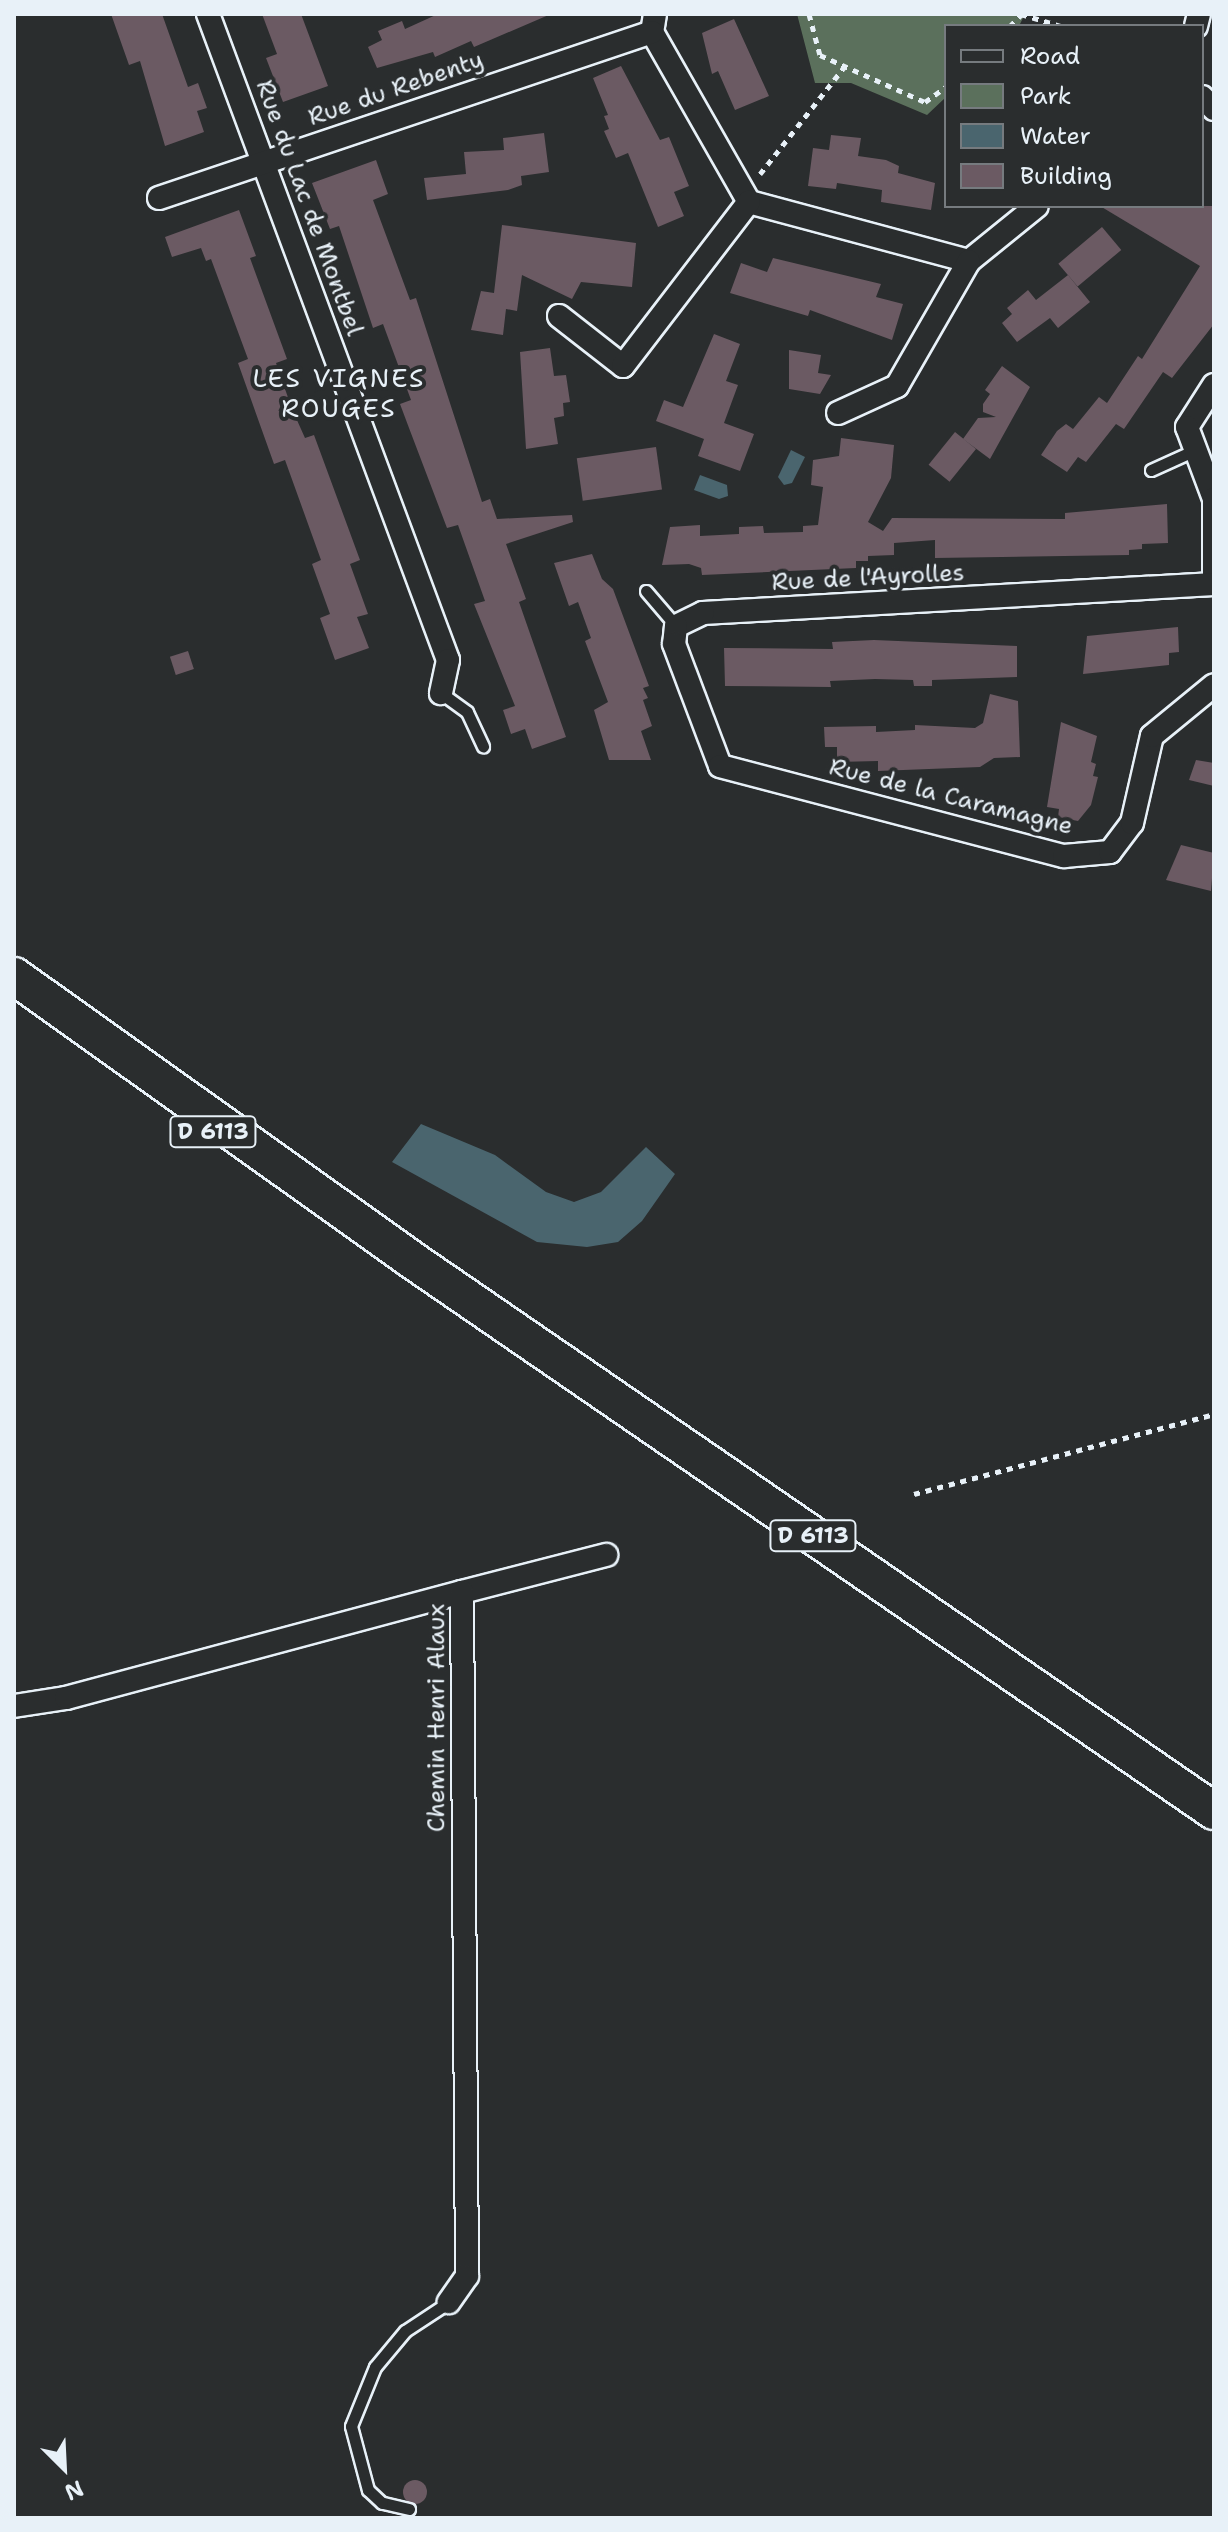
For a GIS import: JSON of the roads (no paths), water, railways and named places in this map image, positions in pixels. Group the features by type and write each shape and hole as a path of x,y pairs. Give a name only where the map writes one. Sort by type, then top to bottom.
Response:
{"main road":[{"name":"D 6113","path":"14,976 412,1260 1214,1811"},
{"name":"D 6113","path":"14,1002 412,1260"}],"street":[{"name":"Rue du Lac de Montbel","path":"208,14 448,660 441,693"},
{"name":"Rue du Rebenty","path":"159,198 653,23"},
{"path":"653,23 747,198 969,261"},
{"path":"559,316 623,366 747,198"},
{"path":"838,413 897,386 969,261 1035,208"},
{"path":"1214,385 1187,427 1193,451 1211,484 1214,582"},
{"name":"Rue de l'Ayrolles","path":"676,626 703,613 1214,582"},
{"name":"Rue de la Caramagne","path":"676,626 674,644 720,766 1064,856 1110,852 1132,823 1152,736 1214,685"},
{"path":"462,1592 606,1555"},
{"name":"Chemin Henri Alaux","path":"14,1706 66,1698 367,1613 462,1592 467,2276 449,2302"}],"lane":[{"path":"1151,470 1193,451"},
{"path":"646,591 676,626"},
{"path":"441,693 467,712 483,747"},
{"path":"409,2509 382,2503 368,2490 351,2426 375,2367 405,2331 449,2302"}],"water":[{"path":"791,450 805,457 792,483 784,485 778,477"},
{"path":"700,475 727,485 728,496 719,499 694,490"},
{"path":"421,1124 495,1155 546,1192 574,1202 601,1192 646,1147 675,1174 642,1221 618,1242 587,1247 537,1242 392,1162"}],"district":[{"name":"LES VIGNES ROUGES","path":"339,393"}]}
